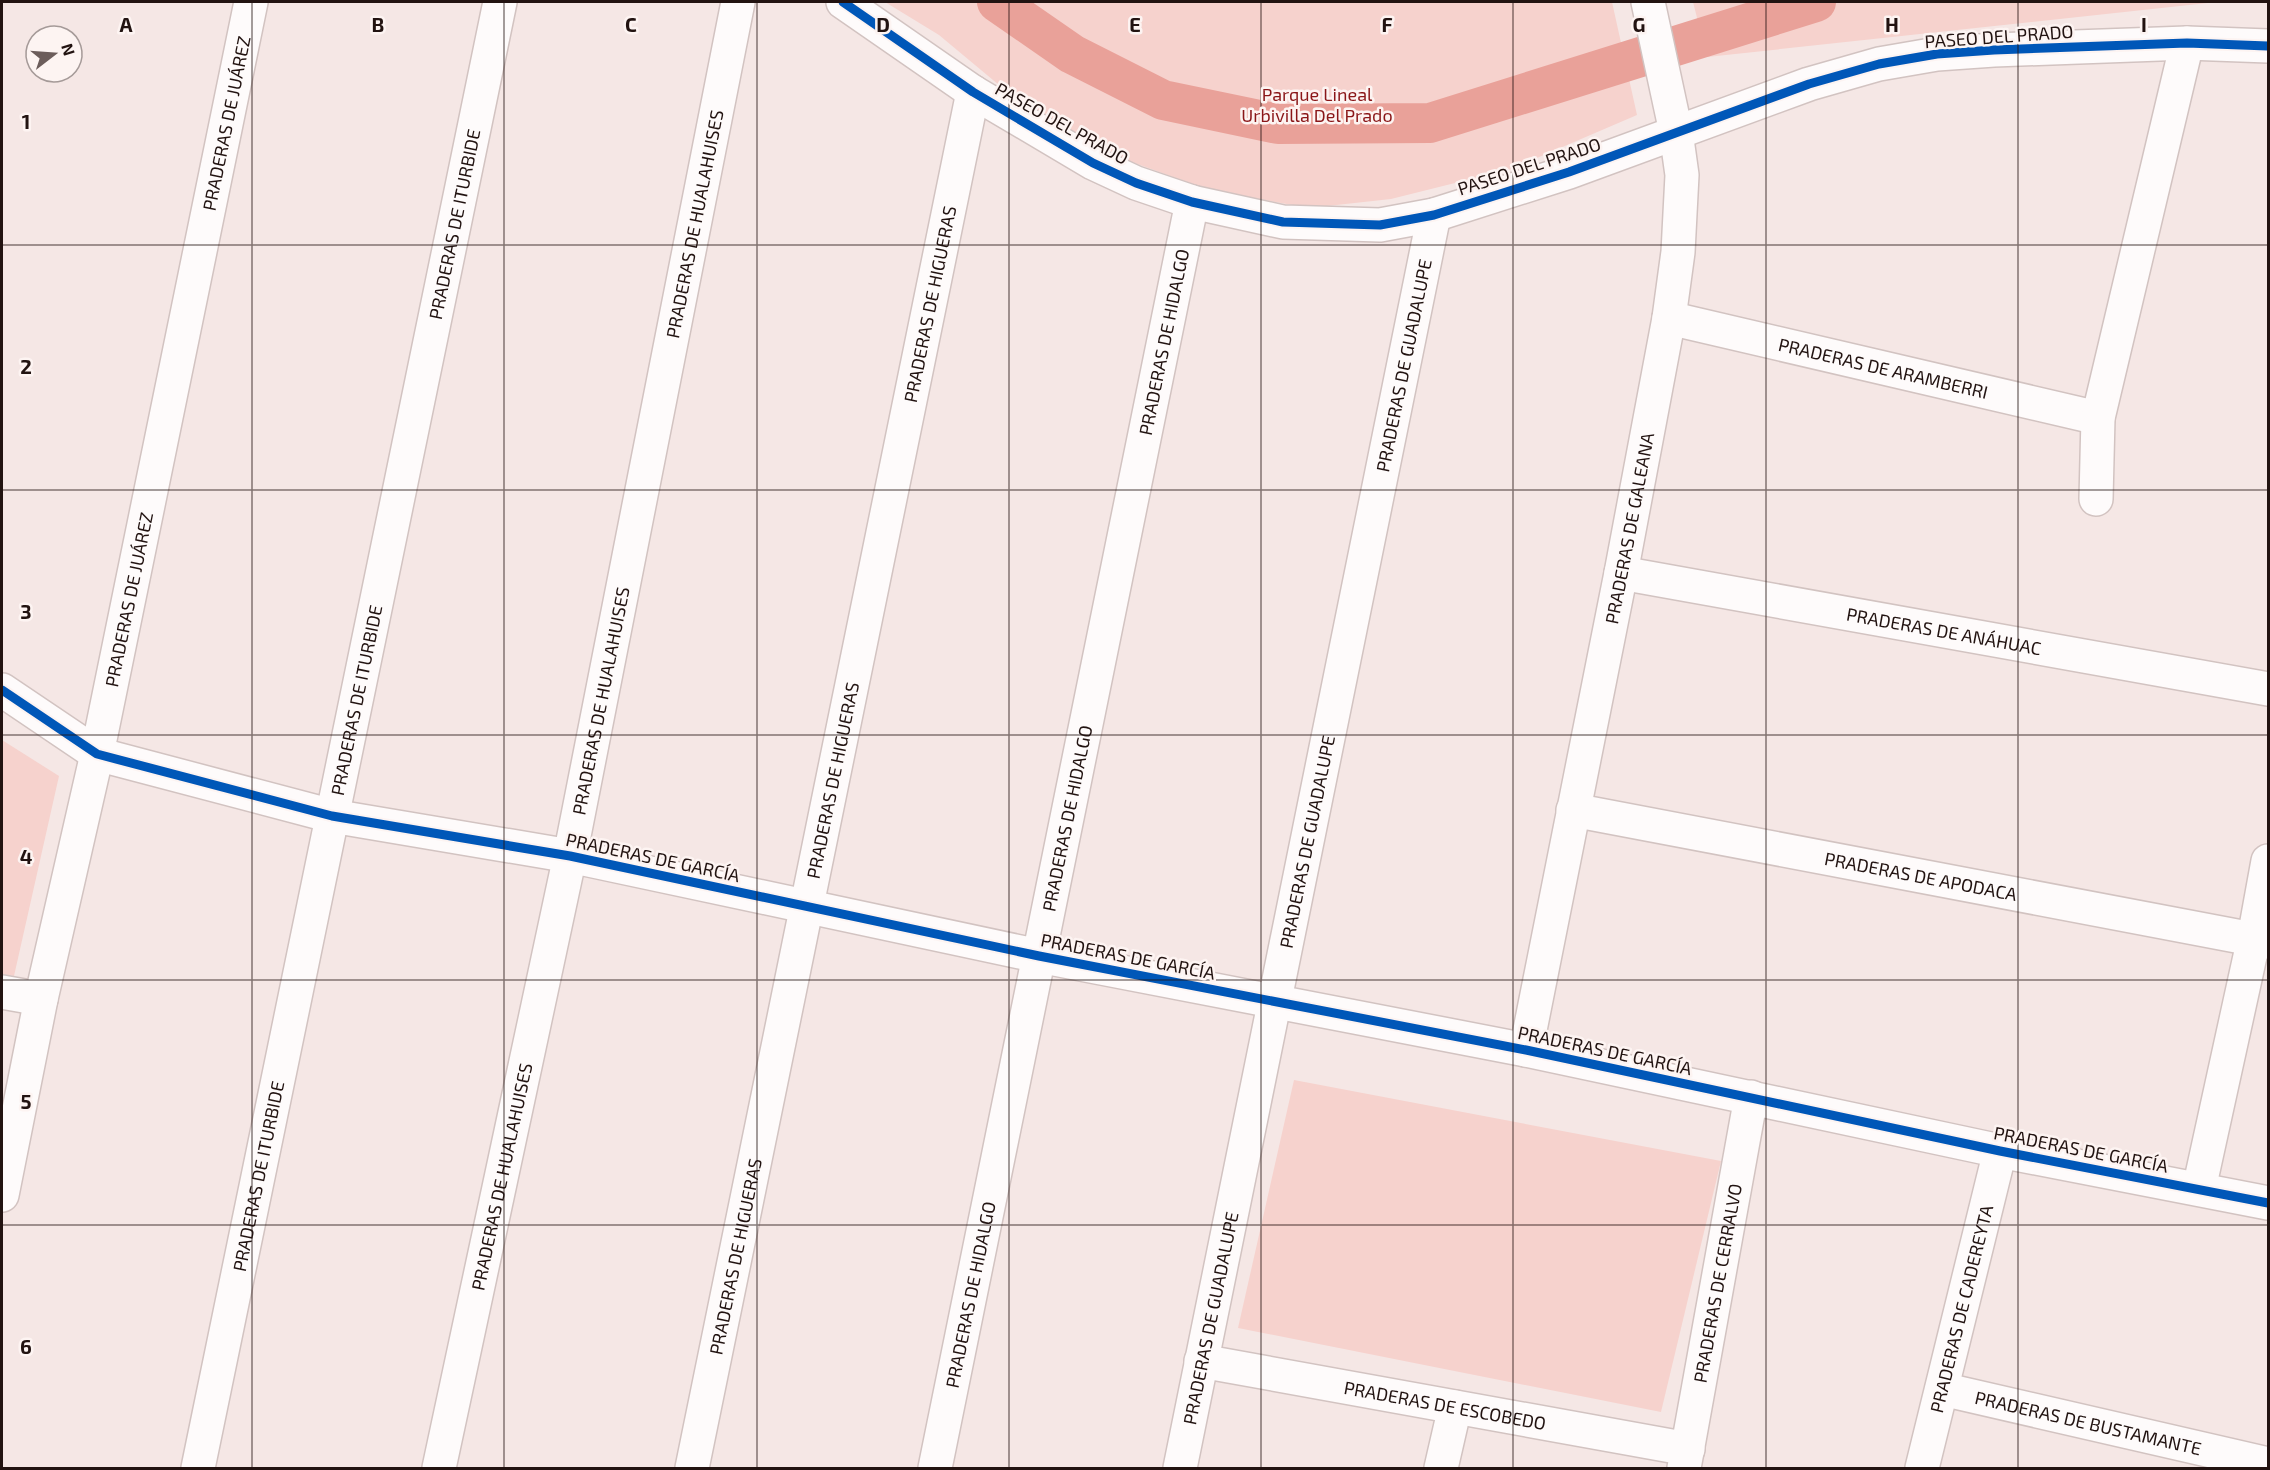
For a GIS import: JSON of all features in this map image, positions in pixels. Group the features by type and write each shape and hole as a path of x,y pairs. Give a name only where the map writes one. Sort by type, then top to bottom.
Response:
{"street":[{"name":"PRADERAS DE JUÁREZ","path":"2,1195 42,999 97,754 251,2"},
{"name":"PRADERAS DE ITURBIDE","path":"198,1468 500,2"},
{"name":"PRADERAS DE HUALAHUISES","path":"439,1468 570,856 738,2"},
{"name":"PASEO DEL PRADO","path":"843,2 973,92 1093,163 1136,183 1192,202 1283,222 1380,225 1434,215 1569,172 1809,84 1878,64 1937,54 1994,50 2187,43 2268,46"},
{"name":"PRADERAS DE GALEANA","path":"1526,1050 1621,573 1669,318 1678,252 1682,175 1676,132 1648,2"},
{"path":"2096,500 2098,418 2187,43"},
{"name":"PRADERAS DE HIGUERAS","path":"692,1468 973,92"},
{"name":"PRADERAS DE HIDALGO","path":"935,1468 1192,202"},
{"name":"PRADERAS DE GUADALUPE","path":"1180,1468 1434,215"},
{"name":"PRADERAS DE ARAMBERRI","path":"1669,318 2098,418"},
{"name":"PRADERAS DE ANÁHUAC","path":"1621,573 2268,689"},
{"name":"PRADERAS DE GARCÍA","path":"2,690 97,754 332,816 570,856 1040,956 1526,1050 2000,1151 2268,1203"},
{"name":"PRADERAS DE APODACA","path":"1573,810 2261,940"},
{"path":"2199,1189 2261,940 2268,861"},
{"path":"2,992 42,999"},
{"name":"PRADERAS DE CERRALVO","path":"1686,1459 1751,1097"},
{"name":"PRADERAS DE CADEREYTA","path":"1922,1468 2000,1151"},
{"name":"PRADERAS DE ESCOBEDO","path":"1202,1361 1455,1407 1686,1459"},
{"name":"PRADERAS DE BUSTAMANTE","path":"1942,1389 2268,1464"},
{"path":"1441,1468 1455,1407"}],"green space":[{"name":"Parque Lineal Urbivilla Del Prado","path":"885,2 1612,2 1637,115 1511,169 1391,199 1309,208 1209,190 1107,153 1005,90 939,35"},
{"path":"1693,2 2217,2 1707,57"},
{"path":"2,740 59,776 14,976 2,974"},
{"path":"1294,1080 1721,1161 1661,1412 1238,1328"}],"waterway":[{"path":"997,2 1072,54 1163,100 1278,124 1430,123 1816,2"}],"cycle path":[{"path":"843,2 973,92 1093,163 1136,183 1192,202 1283,222 1380,225 1434,215 1569,172 1809,84 1879,64 1937,54 1994,50 2187,43 2268,46"},
{"path":"2,690 97,754 332,816 570,856 1039,956 1526,1050 2000,1151 2268,1203"}]}
